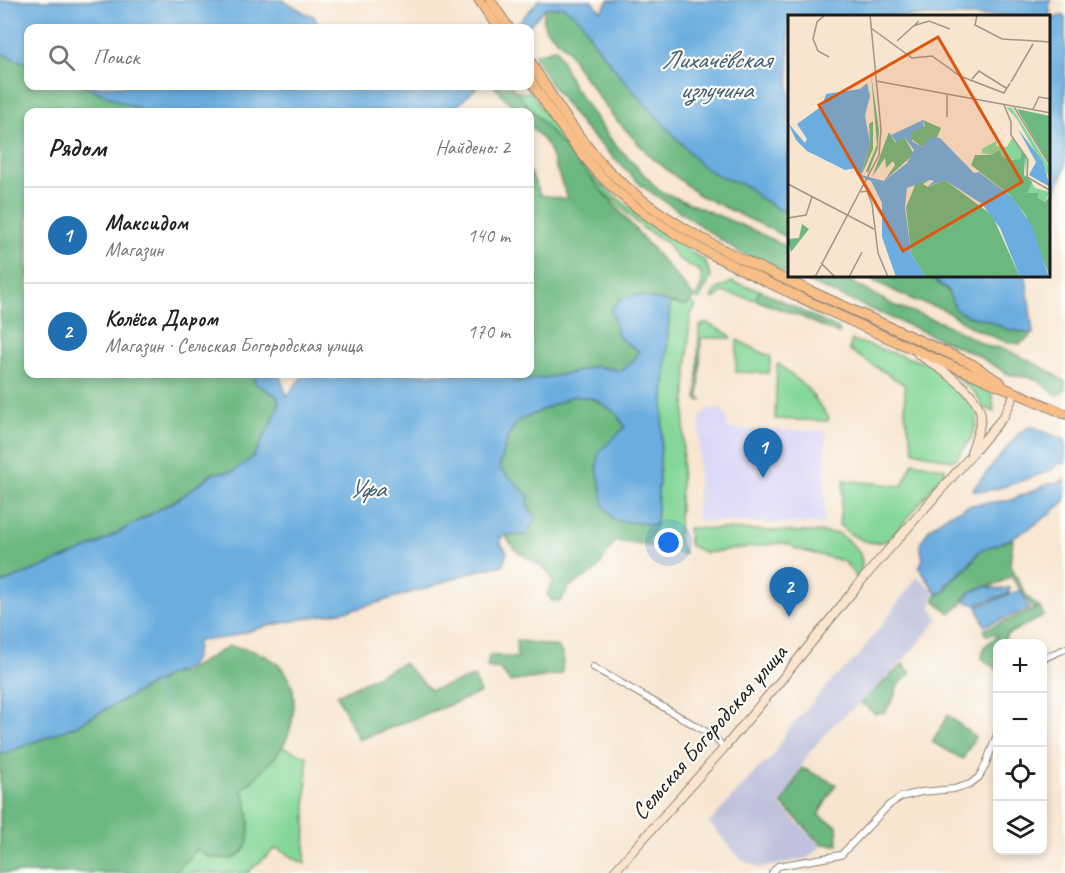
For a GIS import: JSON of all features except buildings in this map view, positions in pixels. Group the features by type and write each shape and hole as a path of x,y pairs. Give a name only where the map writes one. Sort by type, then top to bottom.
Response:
{"main road":[{"path":"480,0 495,24"},
{"path":"490,0 506,24"},
{"path":"535,83 565,132 600,175 666,227 706,252 911,348 1065,414"},
{"path":"535,83 609,171 634,193 684,228 736,257 972,364 1015,393"},
{"path":"911,348 954,379 977,403 981,414 980,427 968,459"},
{"name":"Сельская Богородская улица","path":"613,873 724,748 862,580 968,459 1004,416 1015,393"}],"street":[{"path":"1047,657 1065,649"},
{"path":"593,667 712,735 724,748"},
{"path":"772,873 778,866 841,855 889,805 901,797 921,792 954,789 970,784 979,777 986,766 993,746"}],"shaded area":[{"path":"710,409 720,409 724,413 727,418 727,429 826,431 824,524 697,521 700,419 702,414"},
{"path":"917,577 934,591 931,609 939,619 902,662 834,724 808,754 780,805 821,846 808,858 760,868 742,860 709,823 758,769 772,758 787,731 836,676 858,657"}],"green space":[{"path":"564,7 581,20 593,41 626,83 701,165 719,176 746,186 780,210 788,211 788,238 699,195 651,157 612,115 577,67 567,49 546,29 543,22 545,8"},
{"path":"556,48 573,86 612,141 660,191 788,248 788,274 739,252 642,186 583,127 550,83 534,55"},
{"path":"0,53 24,62 24,90 93,90 136,108 24,108 24,378 256,378 255,383 277,396 279,404 253,457 232,472 213,473 180,498 94,546 0,584"},
{"path":"498,90 514,90 530,108 514,108"},
{"path":"514,90 522,93 531,92 597,181 639,216 705,261 711,277 699,300 695,298 702,285 701,272 677,258 667,243 643,228 583,173 534,114 534,108 529,108"},
{"path":"534,112 695,298 686,306 637,295 621,299 611,309 619,338 639,351 622,371 595,366 568,374 517,382 510,378 534,378 534,181 540,195 568,199 547,145 534,130"},
{"path":"799,278 845,278 893,305 943,323 989,347 1003,348 1018,355 1065,382 1065,391 1057,395 1036,379 1008,374 975,354"},
{"path":"868,278 932,278 946,289 954,302 968,316 987,320 1007,329 1033,334 1020,344 1006,342 974,329 943,309 913,300"},
{"path":"731,282 760,290 755,300 722,292 716,298 712,298 716,290"},
{"path":"760,290 840,330 838,334 802,317 755,300"},
{"path":"690,302 696,306 690,316 678,541 685,554 645,545 656,525 670,303 686,306"},
{"path":"707,323 730,335 731,338 701,338 699,399 703,400 699,401 697,399 699,328"},
{"path":"737,340 771,357 769,373 736,372"},
{"path":"852,340 928,364 972,399 978,414 976,425 971,439 956,459 952,461 914,451 905,414 905,385 849,350"},
{"path":"779,364 807,388 829,418 828,421 775,419 777,365"},
{"path":"947,369 978,383 992,394 994,412 983,407 976,394"},
{"path":"573,396 595,399 616,413 625,427 614,520 656,525 645,545 615,541 597,570 569,587 561,601 552,601 547,594 553,581 547,570 515,550 505,535 526,535 499,468 508,435 518,421"},
{"path":"913,462 946,469 891,537 886,541 873,543 849,533 839,525 844,480 902,486"},
{"path":"688,528 838,533 859,552 861,570 857,578 844,561 780,543 706,553 689,545"},
{"path":"1013,539 1010,564 1026,595 1040,608 1044,616 1006,635 1006,639 993,639 996,634 986,635 984,630 1038,608 1033,609 1011,576 998,584 970,592 962,604 950,613 935,601 935,596 946,591 948,585 972,563 980,550"},
{"path":"993,639 993,667 982,658 984,647"},
{"path":"516,640 558,647 563,656 562,674 510,682 500,669 487,667 489,655 517,658"},
{"path":"229,646 257,652 279,665 292,685 294,698 292,723 283,745 268,765 242,790 248,811 249,829 249,837 243,851 233,859 209,857 196,849 189,859 173,873 0,873 0,755 73,727 171,674 183,673"},
{"path":"403,663 431,690 474,677 480,693 359,740 337,695"},
{"path":"903,664 911,673 897,686 896,694 885,712 875,714 861,703"},
{"path":"948,715 975,737 963,759 932,742"},
{"path":"282,747 307,756 305,864 276,848 247,873 173,873 189,859 196,849 209,857 233,859 244,850 247,801 242,790"},
{"path":"802,768 836,784 818,815 837,826 838,845 822,844 782,804"}],"water":[{"path":"0,0 283,0 314,16 317,24 24,24 24,62 0,53"},
{"name":"Лихачёвская излучина","path":"539,0 591,0 601,11 609,0 1051,0 1049,7 1052,19 1063,15 1065,18 1065,167 1050,210 1050,15 788,15 788,209 780,210 746,186 719,176 701,165 626,83 593,41 581,20 564,7 545,8 531,24 516,24"},
{"path":"93,90 474,90 455,108 136,108"},
{"path":"932,278 1026,278 1033,334 1006,329 956,310 947,289"},
{"name":"Уфа","path":"637,295 670,303 656,525 614,520 604,506 597,467 599,452 625,427 616,413 595,399 573,396 518,421 508,435 499,468 529,496 528,507 536,518 526,535 501,537 501,544 507,552 503,565 472,572 356,609 267,626 225,638 197,641 194,660 184,670 171,674 73,727 0,755 0,584 94,546 180,498 214,473 232,472 253,457 279,404 277,396 254,383 256,378 280,378 287,396 301,378 510,378 517,382 568,374 595,366 622,371 639,351 619,338 611,309 621,299"},
{"path":"1031,426 1065,440 1065,464 1058,463 1052,470 1001,487 990,490 972,490 1020,432"},
{"path":"1065,478 1065,501 1025,531 980,550 971,562 946,585 945,592 937,594 919,568 923,559 920,544 930,528 948,515 970,505 1011,500 1051,483 1059,483"},
{"path":"986,586 999,589 1010,588 1009,593 976,605 964,601 971,592"},
{"path":"1021,590 1029,609 985,626 977,607"}],"waterway":[{"path":"153,684 169,709"}],"place":[{"name":"Максидом","path":"763,478"},
{"name":"Колёса Даром","path":"789,617"}]}
